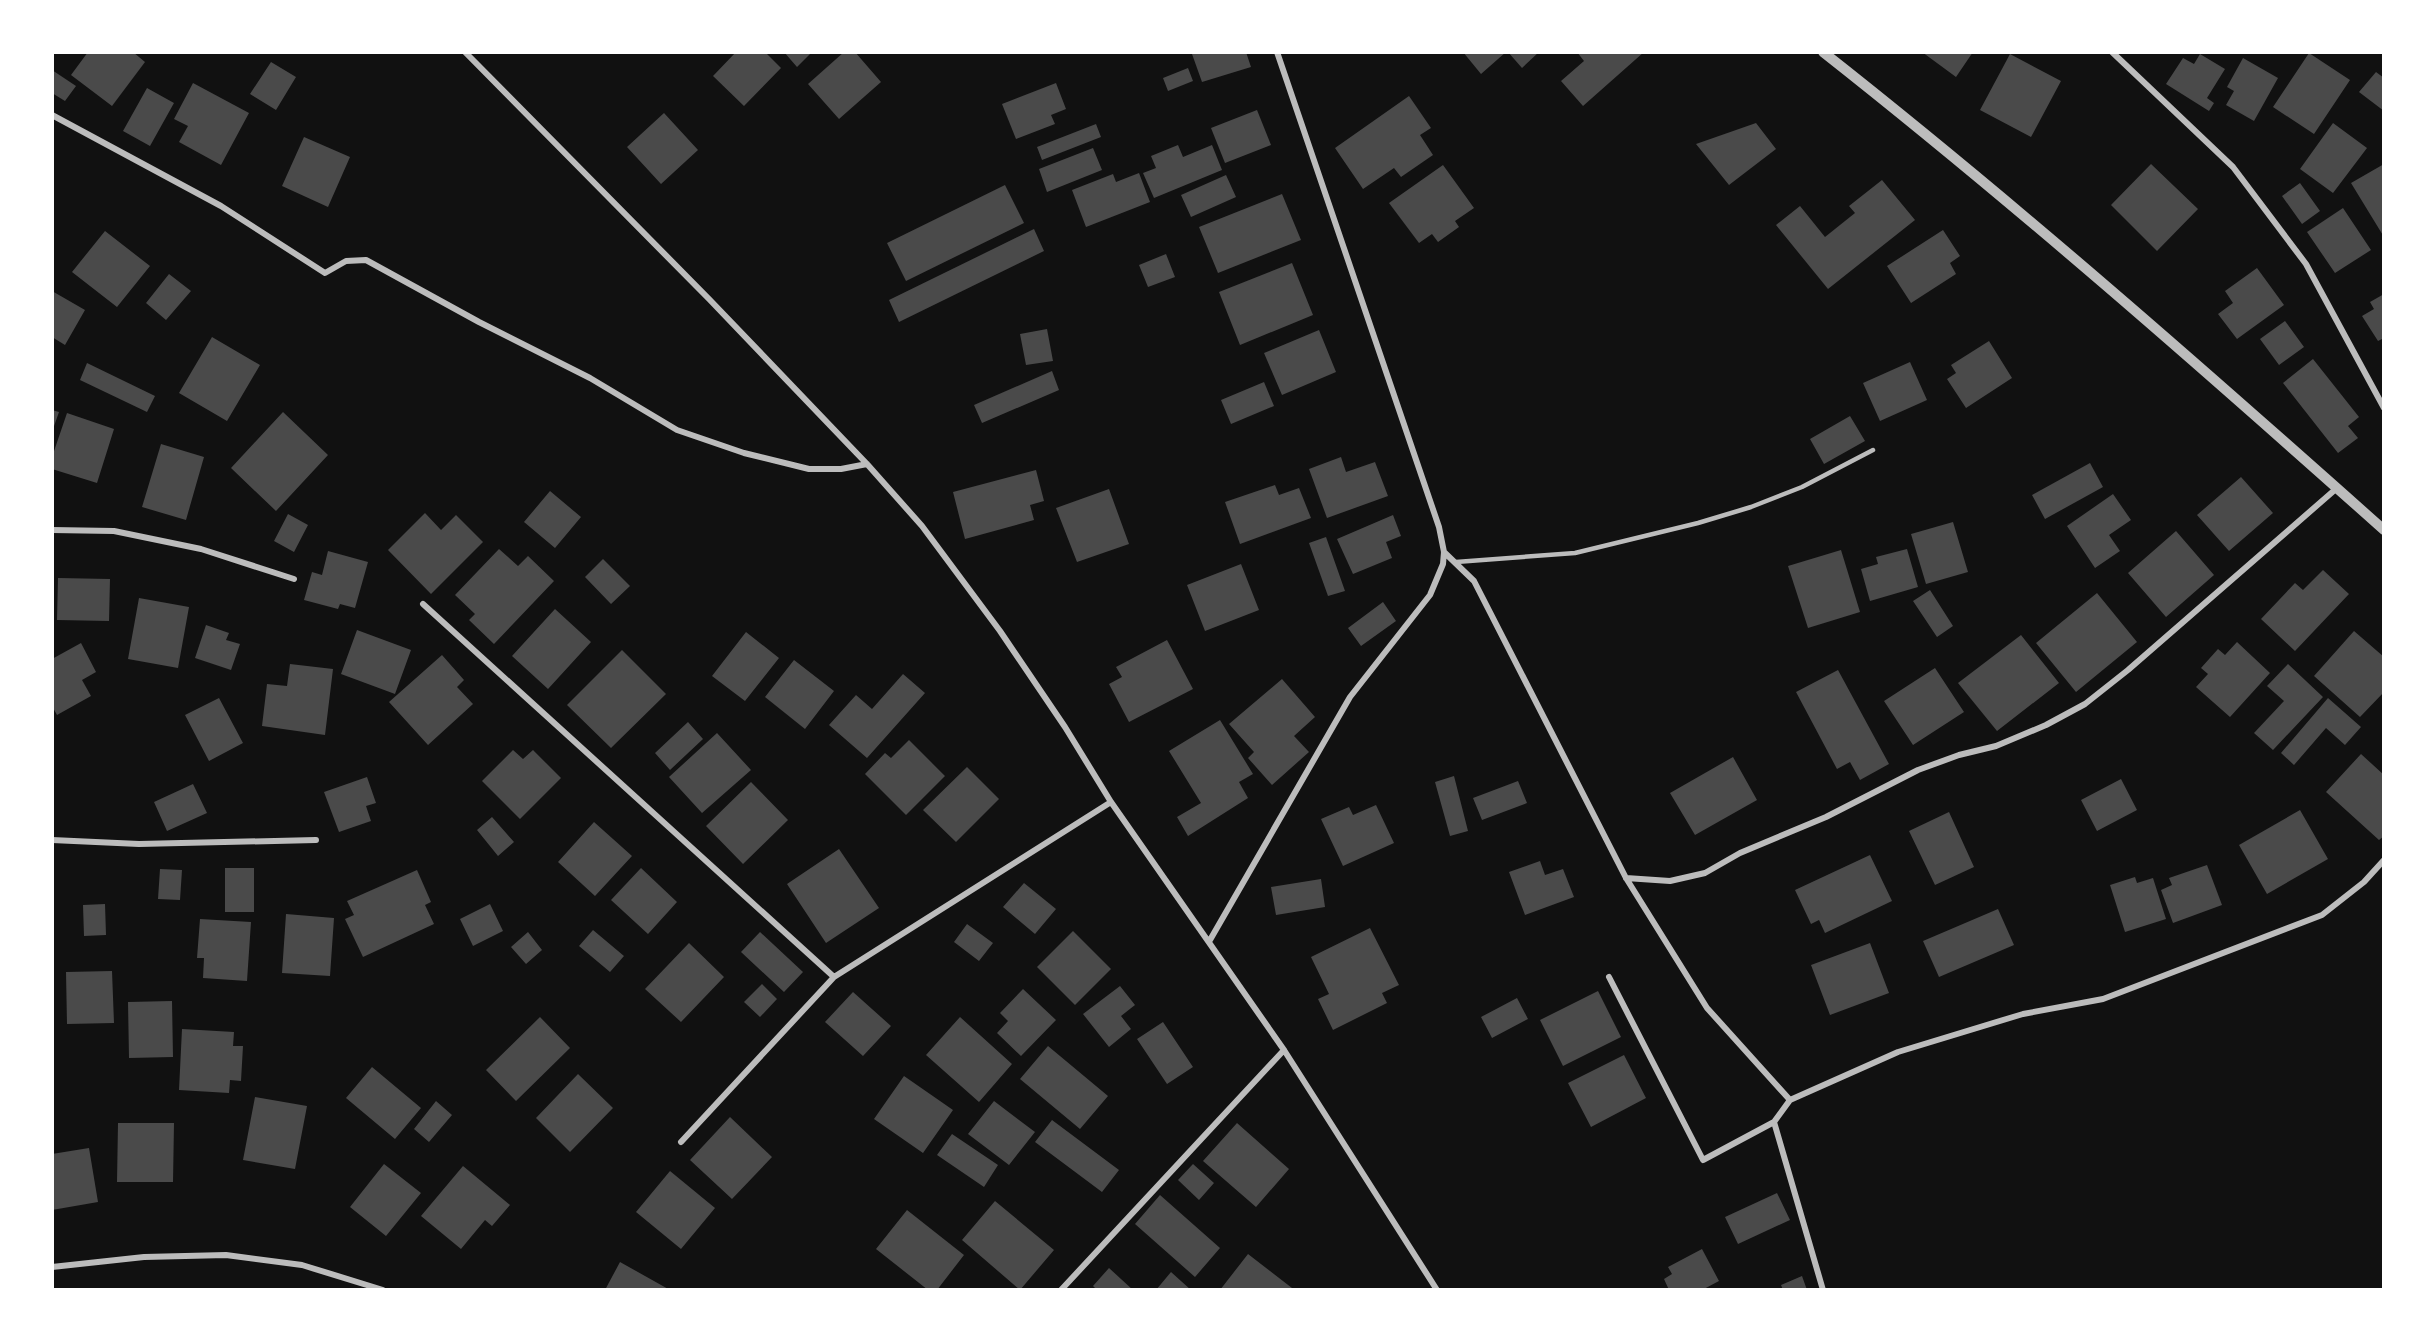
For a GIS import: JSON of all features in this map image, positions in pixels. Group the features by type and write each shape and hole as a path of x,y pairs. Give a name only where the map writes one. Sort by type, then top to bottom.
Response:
{"street":[{"path":"465,52 709,299 867,464 922,526 1000,631 1111,802 1210,940 1284,1050 1437,1290"},
{"path":"1210,940 1350,697 1430,595 1440,574 1444,552 1439,527 1277,52"},
{"path":"1823,52 2019,210 2384,530"},
{"path":"2112,52 2233,167 2306,264 2384,408"},
{"path":"52,115 221,206 325,273 346,261 366,260 479,322 590,378 677,430 744,453 809,469 841,469 867,464"},
{"path":"1626,878 1671,881 1705,873 1740,853 1826,817 1918,770 1959,755 1996,746 2046,725 2085,704 2128,670 2337,488"},
{"path":"52,530 114,531 201,549 294,579"},
{"path":"1444,552 1474,581 1626,878 1707,1008 1790,1100"},
{"path":"423,604 834,977"},
{"path":"681,1142 834,977 1111,802"},
{"path":"52,840 139,844 316,840"},
{"path":"1609,977 1703,1160 1774,1122 1790,1100 1898,1052 2023,1014 2103,999 2322,915 2364,882 2384,860"},
{"path":"1060,1290 1284,1050"},
{"path":"1774,1122 1823,1290"},
{"path":"52,1268 144,1257 226,1255 302,1265 383,1290"}],"lane":[{"path":"1456,562 1575,553 1698,523 1802,487 1873,450"}],"building":[{"path":"88,52 133,52 145,62 112,106 71,75"},
{"path":"736,52 765,52 781,68 744,106 713,76"},
{"path":"784,52 812,52 797,67"},
{"path":"844,52 855,52 881,82 839,119 808,84"},
{"path":"1246,52 1251,67 1202,82 1192,54"},
{"path":"1463,52 1506,52 1481,74"},
{"path":"1508,52 1539,52 1522,68"},
{"path":"1577,52 1644,52 1583,106 1561,81 1584,61"},
{"path":"1922,52 1973,52 1956,77"},
{"path":"2309,53 2350,80 2314,134 2273,107"},
{"path":"2010,54 2061,81 2031,137 1980,110"},
{"path":"2200,54 2225,69 2207,98 2214,103 2209,111 2166,84 2183,58 2194,64"},
{"path":"2243,58 2278,78 2254,121 2226,105 2234,91 2227,87"},
{"path":"271,62 296,77 276,110 250,94"},
{"path":"1188,68 1193,81 1168,91 1163,78"},
{"path":"52,70 76,86 65,101 52,93"},
{"path":"2376,72 2384,78 2384,111 2359,92"},
{"path":"193,83 249,113 221,165 179,142 188,126 174,119"},
{"path":"1056,83 1066,109 1051,115 1055,124 1016,139 1002,104"},
{"path":"147,88 174,103 150,146 123,131"},
{"path":"1409,96 1431,128 1420,135 1433,155 1401,177 1394,168 1363,189 1335,148"},
{"path":"1257,110 1271,145 1225,163 1211,128"},
{"path":"664,113 698,150 661,184 627,147"},
{"path":"1756,123 1776,149 1729,185 1696,144"},
{"path":"2333,123 2367,148 2333,193 2300,169"},
{"path":"1096,124 1101,137 1042,160 1037,147"},
{"path":"304,137 350,157 328,207 282,186"},
{"path":"1178,145 1183,157 1212,145 1222,170 1154,198 1143,173 1156,168 1151,156"},
{"path":"1093,148 1102,170 1047,192 1039,169"},
{"path":"2151,164 2198,209 2157,251 2111,205"},
{"path":"2384,164 2384,237 2351,183"},
{"path":"1443,165 1474,208 1455,221 1459,227 1438,242 1432,234 1419,243 1389,203"},
{"path":"1139,173 1150,202 1086,227 1072,190 1113,174 1116,182"},
{"path":"1226,175 1236,197 1191,217 1181,195"},
{"path":"1882,180 1915,220 1828,289 1776,225 1800,206 1825,237 1855,213 1849,206"},
{"path":"2300,183 2320,211 2302,224 2282,196"},
{"path":"1005,185 1024,223 906,281 887,243"},
{"path":"1282,194 1301,240 1218,273 1199,227"},
{"path":"2343,208 2371,250 2335,273 2307,232"},
{"path":"1034,229 1044,251 899,322 889,300"},
{"path":"1943,230 1960,256 1950,263 1956,274 1911,303 1887,266"},
{"path":"105,231 150,266 117,307 72,272"},
{"path":"1166,254 1175,277 1148,287 1139,265"},
{"path":"1292,263 1313,315 1240,345 1219,292"},
{"path":"2257,268 2284,305 2237,339 2218,314 2233,303 2225,291"},
{"path":"169,274 191,291 166,320 146,303"},
{"path":"52,291 85,310 65,345 52,337"},
{"path":"2384,294 2384,338 2378,341 2362,316 2374,309 2370,302"},
{"path":"2285,321 2304,347 2279,365 2260,339"},
{"path":"1047,329 1053,361 1026,365 1020,334"},
{"path":"1319,330 1336,372 1282,395 1264,353"},
{"path":"212,337 260,365 227,421 179,393"},
{"path":"1989,341 2012,378 1966,408 1947,379 1956,373 1951,365"},
{"path":"2313,359 2359,417 2348,426 2358,438 2338,453 2283,383"},
{"path":"1910,362 1927,400 1880,421 1863,383"},
{"path":"87,363 155,396 147,412 80,380"},
{"path":"1052,371 1059,390 982,423 974,405"},
{"path":"1264,382 1274,406 1231,424 1221,400"},
{"path":"52,410 59,412 53,429 52,429"},
{"path":"283,412 328,455 276,511 231,468"},
{"path":"67,413 114,429 97,483 52,469 52,457"},
{"path":"1850,416 1865,441 1824,464 1810,439"},
{"path":"161,444 204,457 186,520 142,507"},
{"path":"1341,457 1346,472 1375,462 1388,496 1327,518 1309,469"},
{"path":"2090,463 2103,487 2045,519 2032,495"},
{"path":"1036,470 1044,501 1030,505 1034,520 965,539 953,492"},
{"path":"2241,477 2273,513 2229,551 2197,515"},
{"path":"1275,485 1279,495 1299,488 1311,518 1240,544 1225,502"},
{"path":"1109,489 1129,544 1077,562 1056,508"},
{"path":"550,491 581,517 555,548 524,522"},
{"path":"2113,494 2131,520 2109,535 2120,551 2095,568 2067,526"},
{"path":"425,513 441,530 456,515 483,542 431,594 388,550"},
{"path":"288,514 308,525 294,552 274,541"},
{"path":"1393,515 1401,536 1386,542 1392,558 1353,574 1337,539"},
{"path":"1953,522 1968,572 1926,584 1911,534"},
{"path":"2176,531 2214,575 2166,617 2128,573"},
{"path":"1326,537 1345,591 1328,596 1309,543"},
{"path":"499,549 518,566 528,556 554,581 494,644 469,620 475,614 455,595"},
{"path":"1907,549 1918,587 1870,601 1861,569 1878,564 1876,557"},
{"path":"1841,550 1860,612 1808,628 1788,566"},
{"path":"328,551 368,562 355,608 340,604 338,609 304,600 312,572 322,575"},
{"path":"603,559 630,586 611,604 585,577"},
{"path":"1241,564 1259,610 1205,631 1187,585"},
{"path":"2323,570 2349,594 2295,651 2261,619 2295,583 2303,590"},
{"path":"58,578 110,579 109,621 57,620"},
{"path":"1930,590 1953,626 1937,637 1913,601"},
{"path":"2097,593 2137,642 2076,692 2036,643"},
{"path":"139,598 189,607 178,668 128,659"},
{"path":"1383,602 1396,621 1361,646 1348,628"},
{"path":"555,609 591,642 548,689 512,656"},
{"path":"206,625 229,633 226,640 240,644 231,670 195,658"},
{"path":"357,630 411,650 395,694 341,674"},
{"path":"2354,631 2384,657 2384,692 2360,717 2314,676"},
{"path":"746,632 779,658 745,701 712,676"},
{"path":"2021,635 2059,683 1997,731 1958,683"},
{"path":"1167,640 1193,689 1129,722 1109,684 1122,677 1116,667"},
{"path":"2237,642 2270,673 2230,717 2196,687 2208,674 2201,668 2218,649 2225,655"},
{"path":"81,643 96,672 82,680 91,696 57,715 52,706 52,659"},
{"path":"622,650 666,694 611,748 567,705"},
{"path":"442,655 464,680 457,687 473,704 428,745 389,702"},
{"path":"794,660 834,691 805,729 765,697"},
{"path":"290,664 333,669 325,735 262,726 267,684 287,686"},
{"path":"2288,664 2323,697 2273,750 2254,733 2284,701 2267,686"},
{"path":"1935,668 1964,712 1913,745 1884,701"},
{"path":"1838,670 1889,764 1860,780 1850,762 1837,769 1796,692"},
{"path":"903,674 925,693 867,758 829,725 856,695 872,709"},
{"path":"1282,679 1315,717 1294,736 1309,752 1272,785 1248,758 1254,752 1229,724"},
{"path":"219,698 243,743 209,761 185,715"},
{"path":"2328,698 2361,727 2345,745 2326,728 2294,765 2281,753"},
{"path":"1220,720 1253,774 1239,782 1248,798 1188,836 1177,817 1201,803 1169,751"},
{"path":"688,722 703,739 670,770 655,753"},
{"path":"717,733 751,770 702,813 669,777"},
{"path":"909,740 945,776 906,815 865,774 885,753 891,758"},
{"path":"513,750 523,759 533,750 561,778 520,819 482,781"},
{"path":"2361,754 2384,775 2384,836 2379,840 2326,792"},
{"path":"1733,757 1757,800 1695,835 1670,793"},
{"path":"967,767 999,799 956,842 923,810"},
{"path":"1454,776 1468,831 1450,836 1435,782"},
{"path":"367,777 376,803 366,806 371,821 339,832 324,792"},
{"path":"2121,779 2137,810 2097,831 2081,800"},
{"path":"1518,781 1527,803 1482,820 1473,798"},
{"path":"751,782 788,820 743,864 706,826"},
{"path":"193,784 207,813 167,831 154,802"},
{"path":"1376,805 1394,843 1343,866 1321,819 1349,807 1353,815"},
{"path":"2300,810 2328,859 2267,894 2239,845"},
{"path":"1949,812 1974,867 1935,885 1909,831"},
{"path":"492,817 514,842 498,856 477,830"},
{"path":"594,822 632,856 595,896 558,862"},
{"path":"839,849 879,908 826,943 787,884"},
{"path":"1870,855 1892,901 1825,933 1819,920 1811,924 1795,890"},
{"path":"1540,861 1545,875 1563,869 1574,897 1525,915 1509,872"},
{"path":"2207,865 2222,905 2173,923 2161,890 2172,885 2169,878"},
{"path":"225,868 254,868 254,912 225,912"},
{"path":"641,868 677,902 648,934 611,900"},
{"path":"160,869 182,870 180,900 158,899"},
{"path":"417,870 431,902 425,905 434,924 363,957 345,919 354,915 347,901"},
{"path":"2135,877 2137,883 2153,878 2166,919 2125,932 2110,885"},
{"path":"1321,879 1325,907 1276,915 1271,887"},
{"path":"1024,883 1056,909 1035,934 1003,907"},
{"path":"105,904 106,935 84,936 83,905"},
{"path":"490,904 503,931 473,946 460,919"},
{"path":"1998,909 2014,945 1939,977 1923,941"},
{"path":"286,914 334,918 330,976 282,973"},
{"path":"200,919 251,922 247,981 203,978 204,958 197,958"},
{"path":"967,924 993,943 979,961 954,942"},
{"path":"1370,928 1399,985 1382,993 1387,1003 1333,1030 1318,999 1329,994 1311,957"},
{"path":"593,930 624,956 610,972 579,946"},
{"path":"1073,931 1111,969 1075,1005 1037,967"},
{"path":"528,932 542,950 526,964 511,947"},
{"path":"760,932 803,972 784,992 741,952"},
{"path":"689,943 724,977 681,1022 645,989"},
{"path":"1870,943 1889,993 1830,1015 1811,965"},
{"path":"112,971 114,1023 67,1024 66,972"},
{"path":"762,984 777,999 760,1017 744,1002"},
{"path":"1120,986 1135,1005 1121,1016 1131,1029 1109,1047 1083,1014"},
{"path":"1023,989 1056,1020 1021,1056 997,1033 1008,1021 1000,1013"},
{"path":"1598,991 1621,1037 1563,1066 1540,1020"},
{"path":"853,992 891,1026 863,1056 825,1022"},
{"path":"1517,998 1528,1019 1492,1038 1481,1017"},
{"path":"172,1001 173,1057 129,1058 128,1002"},
{"path":"540,1017 570,1048 516,1101 486,1070"},
{"path":"960,1017 1012,1064 979,1102 926,1055"},
{"path":"1163,1022 1193,1067 1167,1084 1137,1039"},
{"path":"182,1029 234,1032 233,1046 243,1046 241,1081 230,1080 229,1093 179,1090"},
{"path":"1048,1046 1108,1096 1080,1129 1020,1079"},
{"path":"1624,1055 1646,1098 1591,1127 1568,1083"},
{"path":"372,1067 421,1108 395,1139 346,1098"},
{"path":"578,1074 613,1108 570,1152 536,1118"},
{"path":"904,1076 953,1110 923,1153 874,1119"},
{"path":"255,1097 307,1106 295,1169 243,1160"},
{"path":"436,1101 452,1115 429,1142 414,1129"},
{"path":"994,1101 1035,1132 1009,1165 968,1134"},
{"path":"730,1117 772,1157 732,1199 690,1160"},
{"path":"1052,1120 1119,1170 1102,1192 1035,1142"},
{"path":"118,1123 174,1123 173,1182 117,1182"},
{"path":"1237,1123 1289,1169 1256,1207 1203,1161"},
{"path":"952,1134 998,1165 984,1187 937,1155"},
{"path":"89,1148 98,1202 52,1210 52,1154"},
{"path":"384,1164 421,1193 386,1236 350,1207"},
{"path":"1193,1164 1214,1183 1199,1200 1178,1180"},
{"path":"463,1166 510,1205 492,1226 485,1220 461,1249 421,1216"},
{"path":"670,1171 715,1208 681,1249 636,1212"},
{"path":"1777,1193 1790,1220 1738,1244 1725,1217"},
{"path":"1160,1195 1220,1248 1195,1277 1135,1224"},
{"path":"995,1201 1054,1250 1020,1290 962,1240"},
{"path":"907,1210 964,1255 937,1290 928,1290 876,1249"},
{"path":"1702,1249 1719,1281 1702,1290 1669,1290 1664,1279 1672,1274 1668,1267"},
{"path":"1248,1254 1292,1288 1291,1290 1220,1290"},
{"path":"620,1262 670,1290 605,1290"},
{"path":"1109,1268 1133,1290 1097,1290 1093,1286"},
{"path":"1171,1272 1191,1290 1156,1290"},
{"path":"1802,1276 1807,1290 1783,1290 1781,1285"}]}
